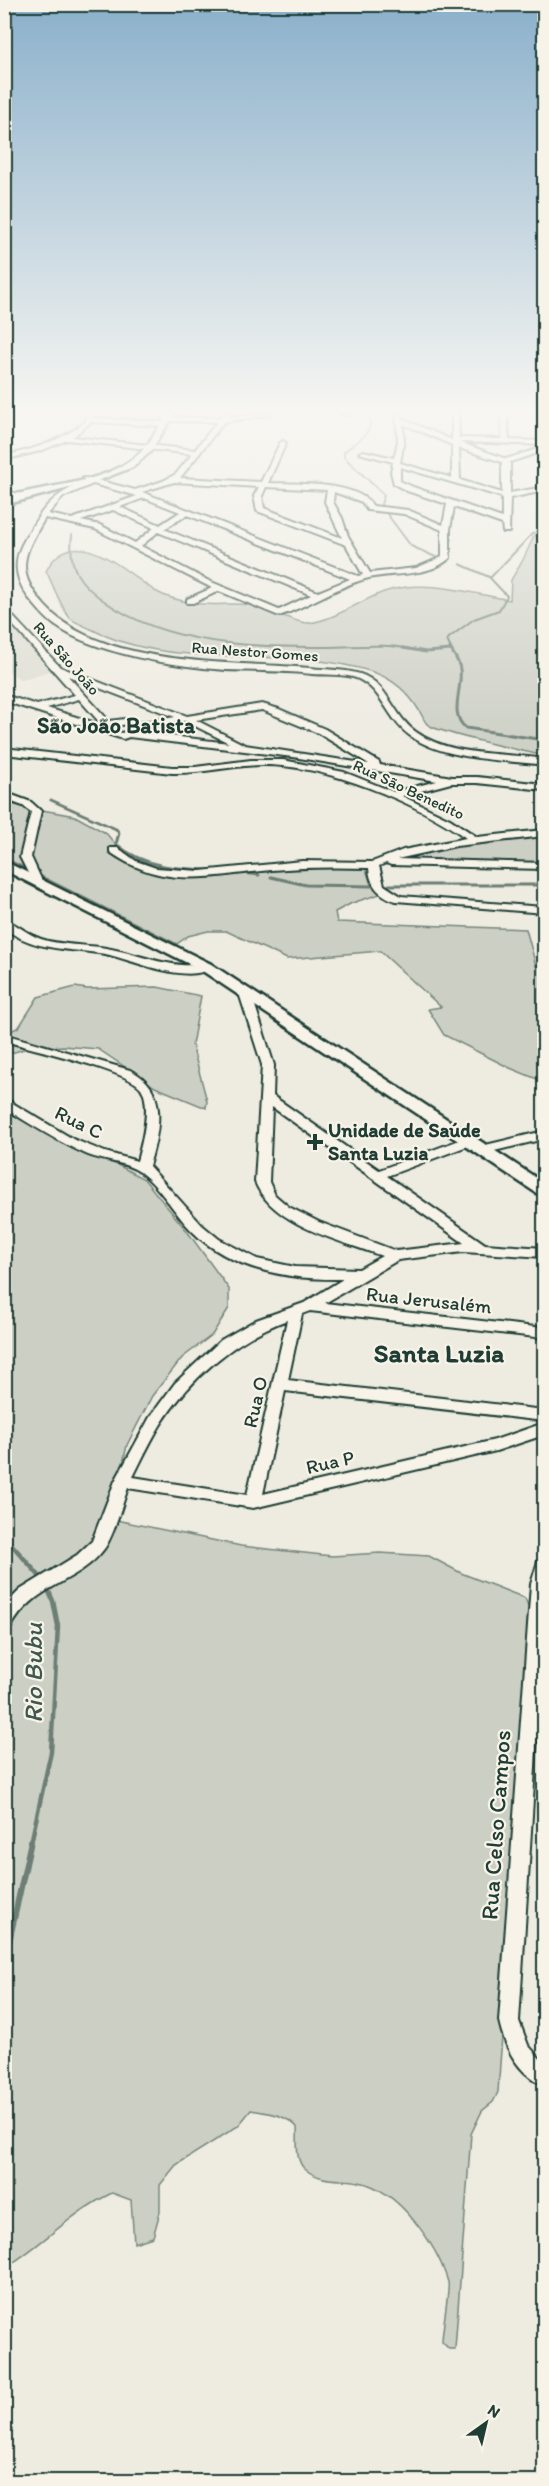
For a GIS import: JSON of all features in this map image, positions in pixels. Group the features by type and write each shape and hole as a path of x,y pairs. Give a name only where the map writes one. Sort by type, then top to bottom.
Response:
{"main road":[{"path":"4,865 206,967 544,1190"}],"street":[{"name":"Rua Nestor Gomes","path":"34,529 21,550 19,572 30,594 56,622 70,632 118,649 206,665 283,667 358,676 380,688 387,704 405,727 430,743 453,750 544,762"},
{"path":"103,529 136,548 219,588 279,613 358,579 429,566 446,558 446,529"},
{"path":"136,548 158,529"},
{"path":"161,529 320,596"},
{"path":"230,529 358,579"},
{"path":"309,529 349,544"},
{"path":"342,529 368,576"},
{"path":"190,601 219,588"},
{"name":"Rua São João","path":"4,609 106,727"},
{"path":"58,669 185,718 220,734 245,749 257,762"},
{"path":"37,708 80,696"},
{"path":"4,698 106,727 122,721 133,730 245,749 379,766 452,780 477,780 544,787"},
{"path":"106,727 111,734 185,718 267,708 281,712 349,746 379,766"},
{"name":"Rua São Benedito","path":"4,751 180,771 257,762 322,768 356,778 394,795 456,825 476,841"},
{"path":"394,795 452,780"},
{"path":"4,795 36,810 36,822 25,856 37,880"},
{"path":"544,833 504,836 391,856 378,863 374,876 378,887 386,894 400,899 544,910"},
{"path":"114,850 131,862 144,867 194,875 292,865 378,863 544,866"},
{"path":"4,922 23,936 40,943 107,951 159,968 192,970 206,967"},
{"path":"244,990 268,1065 262,1182 271,1200 303,1220 395,1256"},
{"path":"4,1037 126,1073 144,1084 151,1098 151,1110 148,1143 142,1167 152,1175 200,1230 238,1257 296,1274 363,1274"},
{"path":"268,1098 480,1247"},
{"name":"Rua C","path":"4,1102 69,1142 100,1155 142,1167"},
{"path":"379,1174 475,1146 544,1135"},
{"path":"4,1624 12,1609 27,1595 83,1560 99,1544 123,1481 166,1404 197,1369 236,1337 302,1308 395,1256 429,1250 480,1247 544,1251"},
{"name":"Rua Jerusalém","path":"302,1308 544,1333"},
{"name":"Rua O","path":"253,1502 302,1308"},
{"path":"281,1385 544,1416"},
{"name":"Rua P","path":"123,1481 253,1502 496,1445 544,1429"},
{"name":"Rua Celso Campos","path":"544,1566 538,1584 508,2021 517,2047 526,2061 544,2075"}],"shaded area":[{"path":"544,531 544,756 434,728 426,723 406,693 373,672 303,659 193,654 158,650 124,642 71,619 46,571 57,556 70,549 84,549 114,562 155,591 169,597 202,604 249,605 309,623 329,618 384,592 415,586 447,588 510,600 511,580 534,536"},
{"path":"18,630 52,670 21,680 5,671 5,632"},
{"path":"4,803 75,816 106,833 126,857 153,868 196,877 346,865 366,869 371,885 380,894 352,903 335,912 337,922 526,929 536,966 544,965 544,1082 444,1035 428,1009 441,1007 380,951 287,959 226,931 208,931 188,936 177,944 5,858"},
{"path":"544,832 544,862 389,859 408,854"},
{"path":"75,987 87,989 157,987 201,996 192,1045 207,1101 206,1108 155,1087 98,1049 63,1046 24,1049 5,1055 5,1034 19,1027 38,997"},
{"path":"4,1094 39,1123 144,1179 187,1231 229,1289 229,1308 212,1335 182,1358 152,1396 127,1445 111,1519 241,1546 332,1556 380,1553 429,1556 461,1573 525,1598 532,1616 498,2092 493,2102 482,2111 471,2134 455,2349 449,2349 442,2342 448,2282 435,2252 414,2221 402,2207 374,2187 359,2182 319,2177 306,2170 298,2156 297,2127 281,2117 264,2112 251,2110 238,2126 176,2165 160,2185 160,2212 153,2237 134,2243 131,2200 112,2193 70,2219 5,2268"}],"waterway":[{"path":"398,529 411,546 440,559"},
{"path":"490,578 532,534 541,529"},
{"path":"72,535 74,566 89,589 131,617 157,628 185,636 242,644 300,647 379,646 410,649"},
{"path":"451,649 447,640 450,637 474,619 499,610 507,596 489,577 460,564"},
{"path":"403,648 426,652 451,650"},
{"path":"450,648 459,666 458,716 466,728 544,740"},
{"path":"51,800 116,829 119,833 116,844 137,858 172,867 210,870"},
{"path":"244,873 259,875"},
{"path":"271,877 306,885 372,886"},
{"path":"389,885 544,885"},
{"name":"Rio Bubu","path":"4,1536 43,1580"},
{"name":"Rio Bubu","path":"31,1843 51,1752 58,1626 53,1601 47,1587"},
{"name":"Rio Bubu","path":"4,1965 31,1841"}],"place":[{"name":"Unidade de Saúde Santa Luzia","path":"315,1142"}],"district":[{"name":"São João Batista","path":"116,725"},
{"name":"Santa Luzia","path":"439,1353"}]}
